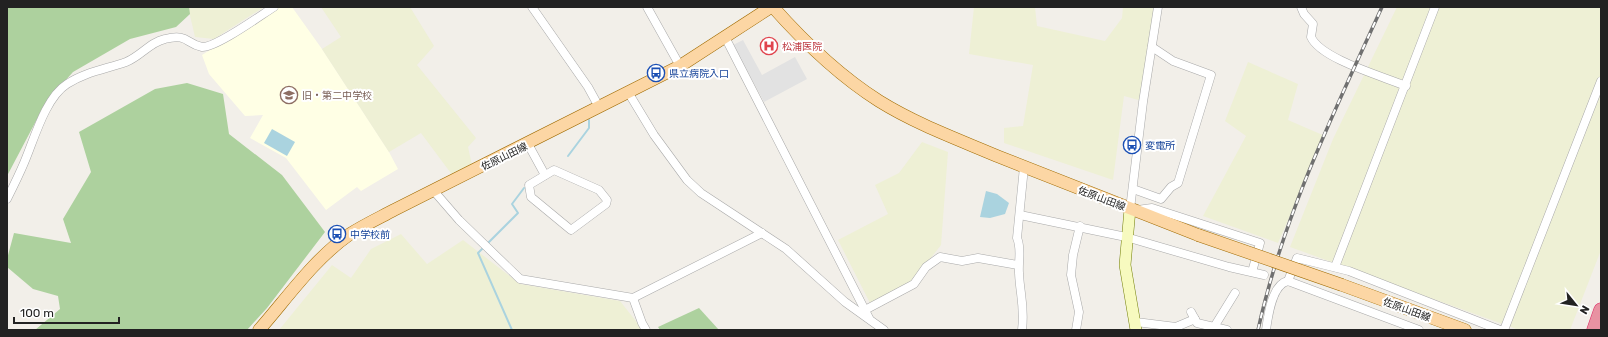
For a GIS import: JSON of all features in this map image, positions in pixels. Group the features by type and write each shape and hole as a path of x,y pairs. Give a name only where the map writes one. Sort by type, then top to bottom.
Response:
{"highway":[{"path":"1594,330 1601,310"}],"main road":[{"name":"佐原山田線","path":"259,330 287,294 329,251 350,234 680,66 772,7 811,48 838,72 879,101 924,125 1132,210 1465,330"}],"street":[{"path":"7,199 24,164 38,126 56,95 66,84 88,73 133,58 155,43 165,39 181,36 203,47 210,45 234,33 274,7"},
{"path":"532,7 588,87 599,107"},
{"path":"647,7 680,66"},
{"path":"1158,7 1143,102 1132,210 1126,237 1125,265 1136,326 1176,327 1193,316 1197,323 1227,330"},
{"path":"1301,7 1304,14 1313,24 1311,37 1321,49 1349,63 1406,86"},
{"path":"1335,267 1406,86 1435,7"},
{"path":"725,37 870,320"},
{"path":"1133,189 1162,199 1171,187 1178,183 1211,75 1173,61 1152,47"},
{"path":"1504,330 1601,81"},
{"path":"628,92 654,135 687,180 701,193 786,249 845,302 884,330"},
{"path":"528,144 545,175"},
{"path":"1022,330 1024,310 1018,266 1020,244 1017,238 1024,167"},
{"path":"554,170 599,190 605,195 607,200 606,204 571,230 531,197 528,185 545,175 554,170"},
{"path":"434,190 459,220 520,279 633,298 762,233"},
{"path":"1132,210 1152,208 1260,243 1252,272"},
{"path":"1020,215 1080,226 1126,237 1264,275"},
{"path":"1076,330 1079,312 1071,275 1073,255 1080,226"},
{"path":"865,310 914,284 926,268 940,257 962,260 978,258 1018,266"},
{"path":"1288,281 1297,258 1335,267 1500,330"},
{"path":"1266,330 1277,288 1283,282 1288,281 1419,330"},
{"path":"1214,327 1235,293"},
{"path":"633,298 646,330"}],"shaded area":[{"path":"188,7 264,7 214,39 195,37"},
{"name":"旧・第二中学校","path":"278,7 292,7 322,49 389,152 398,169 361,191 357,187 326,210 286,158 250,138 263,115 245,116 209,74 202,55"},
{"path":"321,7 410,7 434,46 417,65 476,138 468,147 472,165 453,176 421,133 389,152 322,49 341,37"},
{"path":"974,7 1035,7 1037,26 1105,41 1122,18 1123,7 1155,7 1142,101 1124,96 1113,180 1004,143 1004,128 1023,126 1033,65 969,54"},
{"path":"1397,7 1601,7 1601,250 1570,330 1519,330 1290,247 1333,139"},
{"path":"743,40 762,75 795,57 807,79 764,102 733,45"},
{"path":"1248,62 1298,84 1288,120 1325,136 1278,243 1203,216 1246,136 1225,121"},
{"path":"922,142 948,152 941,245 912,282 870,303 838,240 888,214 875,185 899,173"},
{"path":"401,234 427,264 463,240 520,284 620,301 643,330 279,330 332,265 351,278 371,249"}],"green space":[{"path":"7,7 189,7 190,14 176,27 130,39 73,72 46,102 7,176"},
{"path":"187,83 223,94 229,134 282,175 325,232 267,308 247,330 35,330 60,309 58,296 33,289 7,267 7,259 14,233 71,243 63,219 91,172 79,132 155,89"},
{"path":"699,308 719,330 660,330 658,327"}],"water":[{"path":"272,129 295,142 287,156 264,143"},
{"path":"986,191 997,194 1009,203 1005,214 990,218 980,217"}],"waterway":[{"path":"568,156 589,128 589,120"},
{"path":"487,244 518,213 512,204 524,188"},
{"path":"484,247 478,253 512,330"}],"railway":[{"path":"1258,330 1281,246 1311,165 1382,7"}],"place":[{"name":"松浦医院","path":"769,46"},
{"name":"県立病院入口","path":"656,73"},
{"name":"旧・第二中学校","path":"289,95"},
{"name":"変電所","path":"1132,145"},
{"name":"中学校前","path":"337,234"}]}
